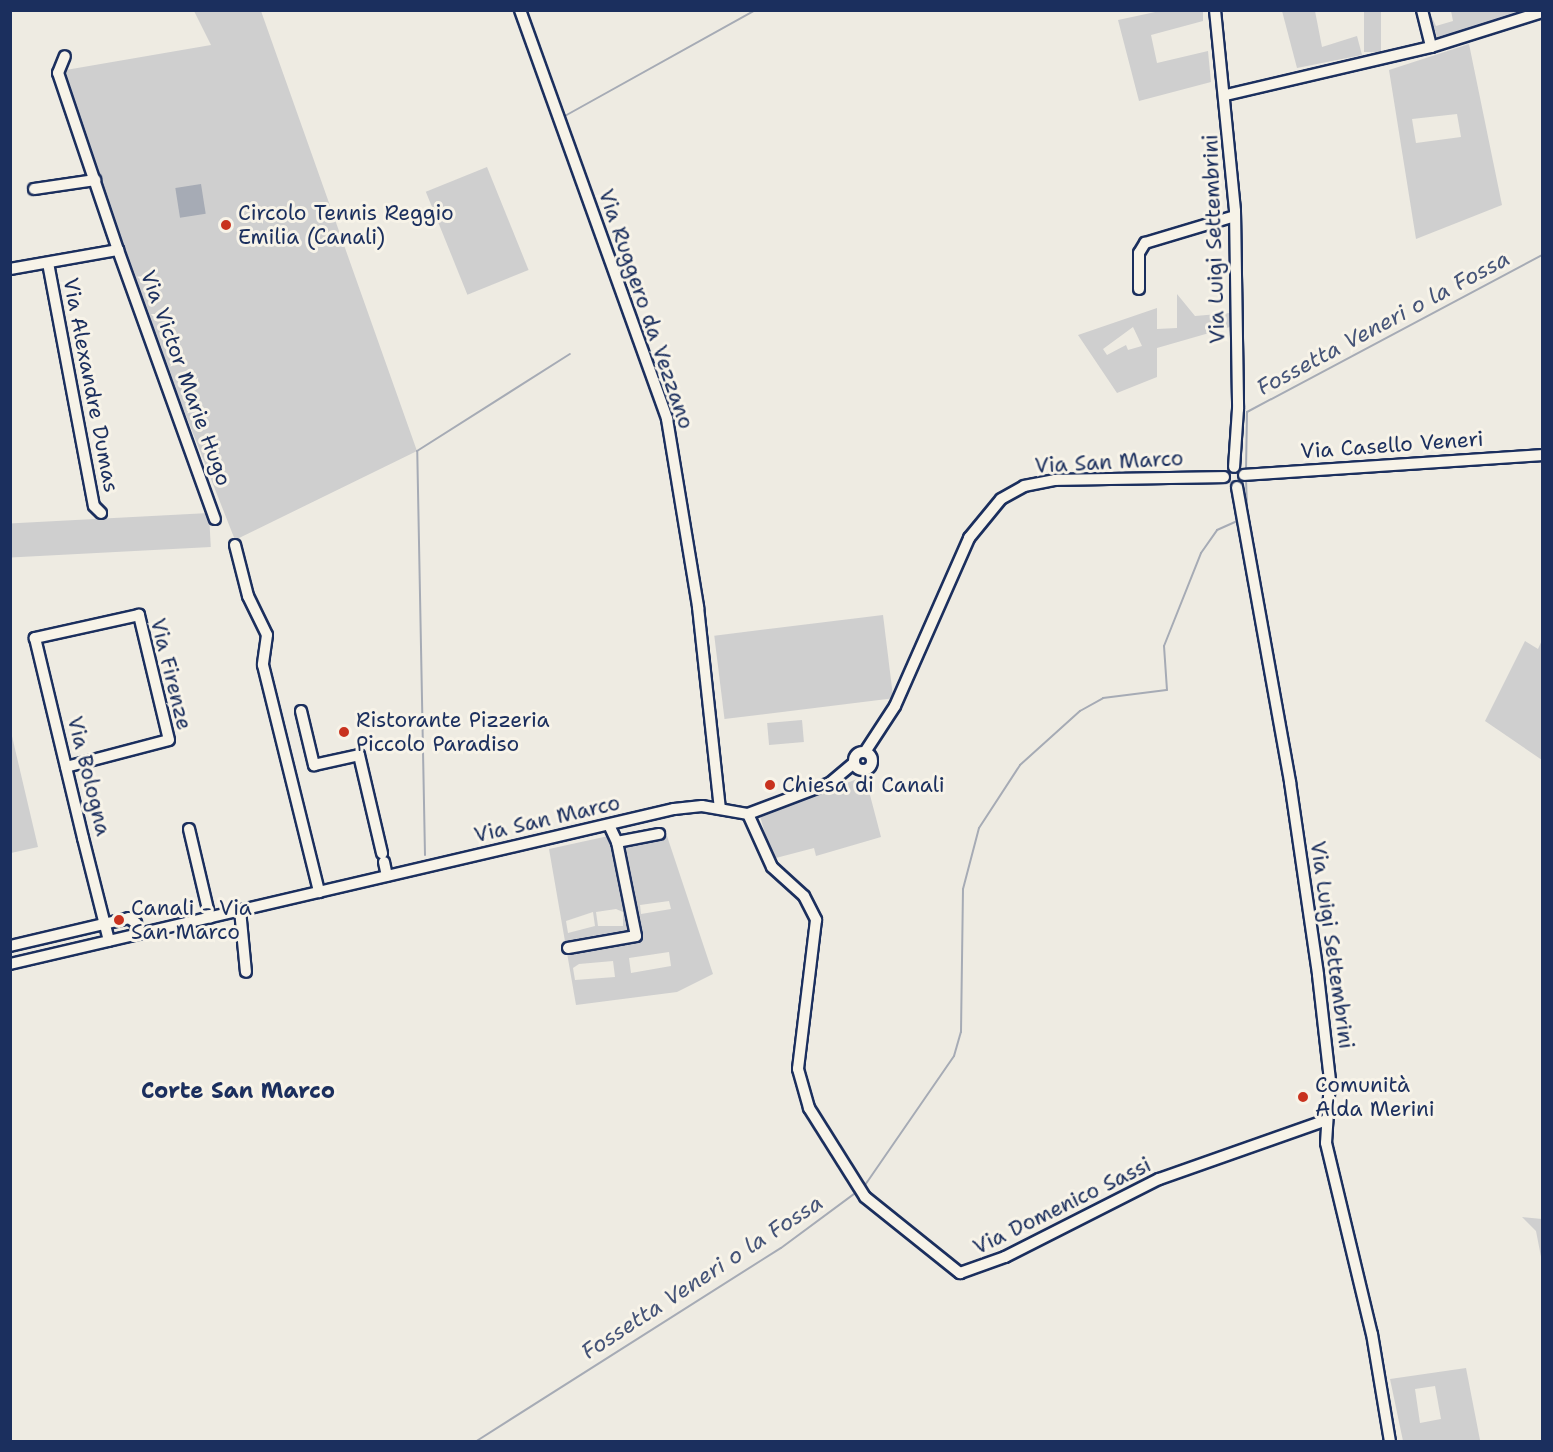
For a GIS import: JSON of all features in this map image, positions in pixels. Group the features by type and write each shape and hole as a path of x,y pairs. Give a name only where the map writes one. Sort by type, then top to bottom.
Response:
{"street":[{"name":"Via Ruggero da Vezzano","path":"520,10 669,429 698,607 720,809"},
{"name":"Via Luigi Settembrini","path":"1215,10 1226,95 1235,216 1238,399 1234,467"},
{"path":"1422,10 1431,46"},
{"path":"1226,95 1431,46 1542,12"},
{"name":"Via Victor Marie Hugo","path":"65,57 57,70 118,250 216,519"},
{"path":"34,189 95,180"},
{"path":"1139,290 1139,253 1145,243 1235,216"},
{"name":"Via Victor Marie Hugo","path":"10,270 118,250"},
{"name":"Via Alexandre Dumas","path":"48,263 94,506 101,513"},
{"name":"Via Casello Veneri","path":"1246,475 1542,455"},
{"path":"1234,467 1246,475 1237,487 1224,477 1234,467"},
{"name":"Via San Marco","path":"858,767 879,735 969,538 1001,499 1055,480 1224,477"},
{"name":"Via Luigi Settembrini","path":"1237,487 1290,782 1318,975 1330,1081 1324,1121 1390,1442"},
{"path":"235,545 248,596 267,635 263,665 319,892"},
{"name":"Via Firenze","path":"35,638 139,615 169,740 66,767"},
{"name":"Via Bologna","path":"35,638 109,940"},
{"path":"301,711 314,765 359,755 387,876"},
{"name":"Via San Marco","path":"858,767 871,766 868,755"},
{"path":"748,814 830,783 858,767"},
{"name":"Via San Marco","path":"10,964 686,806 748,814"},
{"name":"Via Domenico Sassi","path":"748,814 772,867 804,896 816,920 798,1069 809,1108 865,1197 960,1273 1005,1257 1159,1179 1324,1121"},
{"path":"568,948 636,936 617,843 609,825"},
{"path":"189,830 210,918"},
{"path":"617,843 659,834"},
{"path":"240,910 246,972"},
{"path":"10,946 131,918 137,934"}],"shaded area":[{"name":"Circolo Tennis Reggio Emilia (Canali)","path":"194,11 261,11 417,451 235,540 131,276 60,71 211,45"},
{"path":"1160,11 1203,11 1203,21 1151,35 1157,63 1208,51 1211,82 1139,101 1118,20"},
{"path":"1282,11 1315,11 1322,47 1357,36 1362,55 1297,68"},
{"path":"1364,11 1381,11 1381,52 1364,52"},
{"path":"1429,11 1436,26 1453,21 1451,11 1533,11 1437,37"},
{"path":"1469,44 1502,205 1416,239 1389,70","holes":["1457,114 1461,137 1416,143 1412,119"]},
{"path":"487,167 529,270 467,295 426,192"},
{"path":"201,184 206,214 180,218 175,188"},
{"path":"1177,294 1195,316 1230,313 1230,327 1157,348 1157,377 1117,393 1078,335 1157,308 1157,329 1177,328","holes":["1133,327 1142,346 1128,350 1126,345 1107,355 1103,349"]},
{"path":"209,513 211,547 10,557 10,523"},
{"path":"883,615 893,698 725,719 714,636"},
{"path":"1542,640 1542,760 1485,721 1525,641 1538,649"},
{"path":"802,720 804,742 769,745 767,723"},
{"path":"11,732 38,847 10,853"},
{"path":"865,776 881,837 816,856 814,848 772,859 760,816"},
{"path":"666,833 713,974 677,992 576,1005 549,849 613,835 617,842","holes":["669,901 671,909 641,914 640,905","616,909 623,912 623,926 598,926 596,912","593,912 595,926 568,933 566,921","669,952 671,966 631,973 629,958","613,961 615,977 575,980 573,968 579,964"]},
{"path":"1522,1217 1542,1219 1542,1262 1536,1231"},
{"path":"1466,1368 1480,1440 1403,1441 1390,1379","holes":["1435,1386 1441,1419 1420,1423 1415,1389"]}],"waterway":[{"path":"563,117 755,10"},
{"name":"Fossetta Veneri o la Fossa","path":"1246,470 1247,412 1542,255"},
{"path":"425,855 417,451 570,354"},
{"name":"Fossetta Veneri o la Fossa","path":"1246,479 1247,515"},
{"name":"Fossetta Veneri o la Fossa","path":"863,1188 954,1056 961,1032 963,889 979,828 1020,765 1080,711 1103,698 1167,690 1164,646 1201,553 1217,530 1239,520"},
{"name":"Fossetta Veneri o la Fossa","path":"475,1442 781,1248 858,1191"}],"place":[{"name":"Circolo Tennis Reggio Emilia (Canali)","path":"226,225"},
{"name":"Ristorante Pizzeria Piccolo Paradiso","path":"344,732"},
{"name":"Chiesa di Canali","path":"770,785"},
{"name":"Canali - Via San Marco","path":"119,920"},
{"name":"Comunità Alda Merini","path":"1303,1097"}],"district":[{"name":"Corte San Marco","path":"238,1091"}]}
